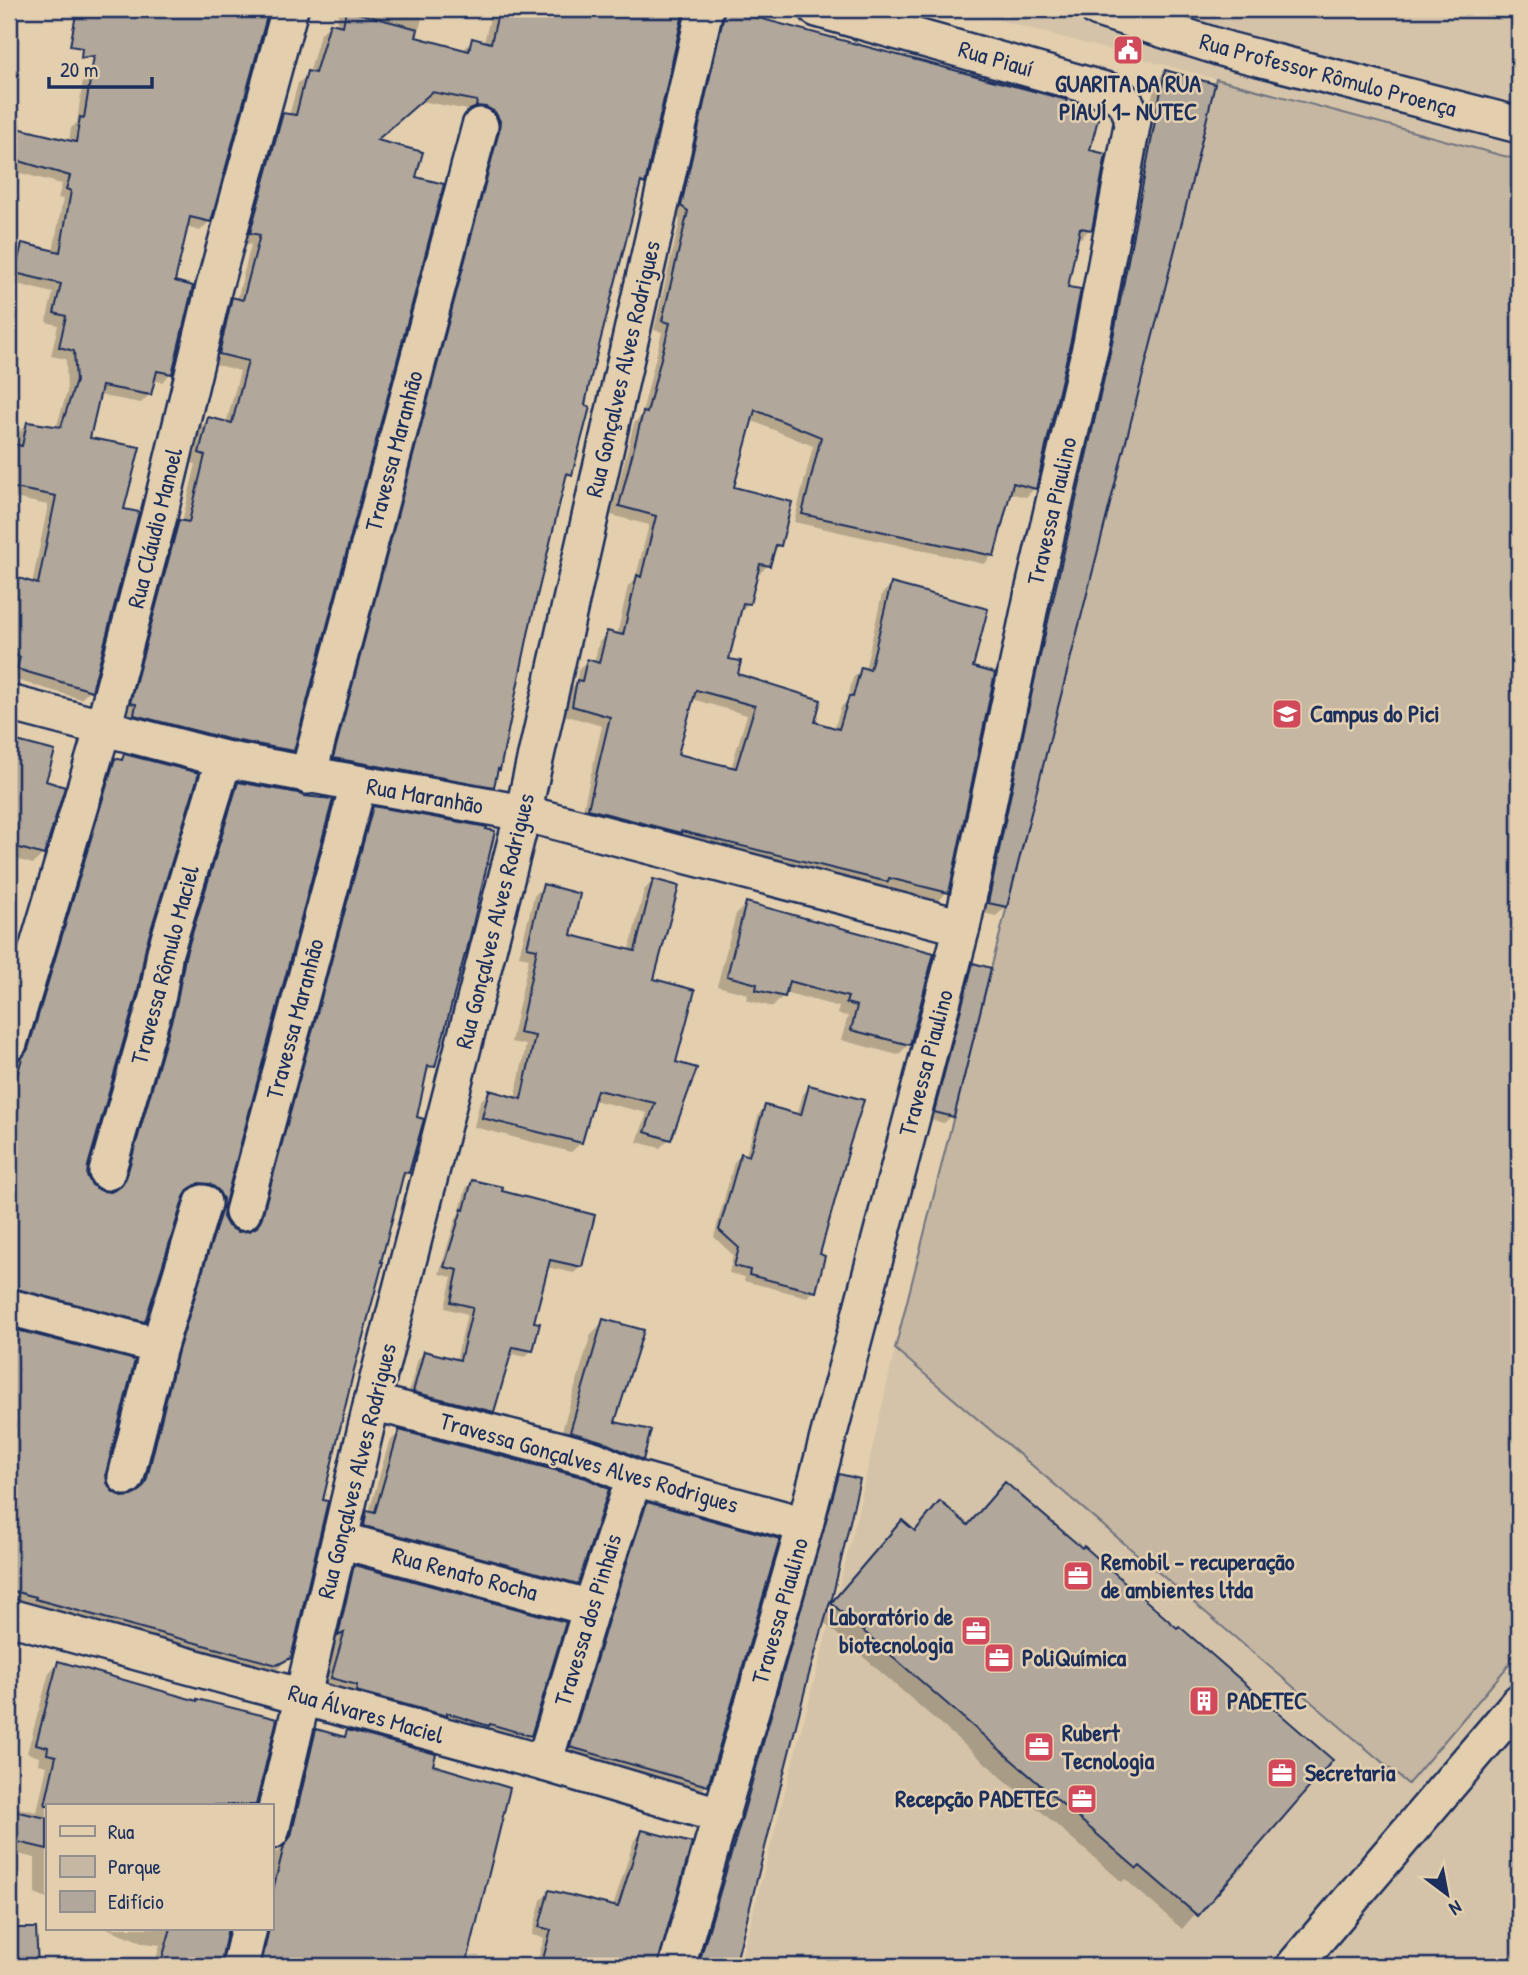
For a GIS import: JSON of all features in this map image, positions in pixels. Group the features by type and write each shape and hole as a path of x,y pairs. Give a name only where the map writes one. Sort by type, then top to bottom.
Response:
{"street":[{"name":"Rua Cláudio Manoel","path":"9,1043 103,728 159,516 214,287 290,9"},
{"name":"Rua Gonçalves Alves Rodrigues","path":"273,1823 372,1402 523,813 705,9"},
{"name":"Rua Piauí","path":"817,9 1112,92 1122,97 1129,106 1133,120 1128,149"},
{"name":"Rua Professor Rômulo Proença","path":"1098,9 1228,50 1519,125"},
{"name":"Travessa Maranhão","path":"308,776 480,125"},
{"name":"Travessa Piaulino","path":"677,1966 805,1525 962,927 1033,593 1091,344 1128,149"},
{"name":"Rua Maranhão","path":"9,703 224,759 523,813 962,927"},
{"name":"Travessa Rômulo Maciel","path":"107,1172 158,995 165,952 224,759"},
{"name":"Travessa Maranhão","path":"243,1212 358,785"},
{"path":"126,1477 159,1346 203,1203"},
{"path":"9,1307 159,1346"},
{"name":"Travessa Gonçalves Alves Rodrigues","path":"372,1402 593,1459 634,1478 805,1525"},
{"name":"Travessa dos Pinhais","path":"544,1763 634,1478"},
{"name":"Rua Renato Rocha","path":"340,1540 591,1608"},
{"name":"Rua Álvares Maciel","path":"9,1617 544,1763 722,1816"},
{"path":"1294,1966 1519,1702"},
{"path":"240,1966 249,1930"}],"shaded area":[{"name":"Campus do Pici","path":"958,9 1519,9 1519,1966 739,1966 852,1537 895,1349 1216,79"}],"green space":[{"name":"Campus do Pici","path":"1216,79 1519,160 1519,1653 1408,1784 895,1349"}],"building":[{"path":"77,9 269,9 211,222 190,217 175,281 193,286 172,374 157,371 151,395 102,386 90,438 140,447 124,509 139,512 92,691 17,669 20,657 9,653 9,575 38,584 56,496 9,487 9,443 22,446 27,422 61,427 76,381 74,351 59,347 66,316 54,313 61,284 15,273 22,243 60,252 71,191 66,189 70,176 9,158 9,126 76,142 80,117 84,118 94,56 81,58 82,48 70,46"},
{"path":"499,9 684,9 645,184 641,182 590,381 585,405 590,407 572,475 567,473 494,787 333,758 499,131 500,121 495,112 476,106 477,101 432,92 377,140 423,152 416,177 444,184 294,751 228,739 134,715 136,704 130,703 179,520 189,522 205,455 199,453 208,417 232,423 248,361 219,354 232,297 243,300 260,235 250,233 283,113 296,115 307,71 315,73 330,23 343,26 346,10 418,29 416,37 469,51 472,38 491,43"},
{"path":"725,9 1067,100 1065,106 1099,115 1090,150 1106,154 1092,230 1080,228 1068,287 1081,289 1036,489 1013,483 994,556 802,514 821,437 755,410 734,487 792,502 781,546 776,545 770,566 760,564 750,604 743,603 729,659 741,661 738,674 821,700 815,722 839,729 849,696 853,697 861,667 870,670 891,583 988,609 973,667 995,673 949,893 889,878 888,882 588,809 610,717 572,706 577,680 582,681 587,659 599,663 607,631 623,635 637,575 641,577 656,516 619,506 643,412 647,413 670,323 662,321 688,211 681,206","holes":["696,690 755,706 736,768 678,754"]},
{"path":"1165,70 1215,84 1007,907 988,903 1034,682 1111,348"},
{"path":"9,739 55,751 46,781 65,787 44,855 9,845"},
{"path":"124,754 199,773 146,946 138,991 88,1166 87,1176 92,1185 102,1191 111,1192 120,1187 126,1178 177,1001 185,957 238,782 304,796 333,799 224,1207 223,1217 228,1226 238,1232 257,1227 262,1217 373,806 487,827 486,829 495,831 466,954 435,1067 428,1066 417,1117 424,1119 409,1173 404,1172 354,1370 323,1500 328,1501 291,1658 277,1665 9,1590 9,1328 135,1360 106,1473 107,1483 113,1492 122,1497 132,1496 141,1490 146,1482 178,1351 222,1208 223,1199 218,1190 210,1184 199,1183 189,1189 184,1197 145,1322 9,1287 9,1105 115,758 122,760"},
{"path":"653,879 679,886 654,979 695,990 676,1062 697,1068 671,1140 645,1132 655,1103 597,1090 582,1143 482,1118 489,1090 521,1099 535,1036 519,1033 537,949 527,947 543,884 580,894 571,935 635,951"},
{"path":"746,902 934,953 910,1045 851,1030 857,1006 846,1003 848,997 789,981 785,997 756,990 757,984 727,976"},
{"path":"973,963 991,968 954,1117 934,1112"},
{"path":"809,1085 864,1100 820,1254 825,1256 816,1292 749,1275 750,1270 734,1266 739,1248 719,1230 741,1153 749,1156 765,1105 801,1115"},
{"path":"472,1180 503,1187 502,1191 595,1215 582,1267 550,1260 534,1322 540,1323 533,1351 513,1347 494,1412 413,1392 424,1351 460,1360 473,1307 451,1302 458,1270 444,1267"},
{"path":"603,1319 644,1330 615,1422 651,1430 643,1460 601,1441 570,1432"},
{"path":"399,1430 586,1478 609,1489 578,1584 364,1526 367,1510 375,1512"},
{"path":"839,1474 860,1479 831,1603 808,1678 735,1966 698,1966 741,1821"},
{"name":"PADETEC","path":"1005,1482 1082,1548 1084,1546 1177,1628 1179,1626 1333,1760 1198,1916 1140,1866 1137,1869 831,1603 902,1520 915,1531 940,1501 968,1525"},
{"path":"647,1502 780,1539 708,1786 570,1747"},
{"path":"354,1565 566,1622 531,1736 356,1691 357,1685 331,1678 344,1633 338,1636"},
{"path":"58,1661 197,1701 277,1719 256,1804 45,1805 56,1756 47,1754 48,1747 36,1744"},
{"path":"316,1729 345,1737 347,1730 436,1754 433,1765 510,1788 466,1966 261,1966 269,1930 273,1930 273,1890 284,1846 291,1836"},
{"path":"9,1810 46,1818 46,1849 9,1840"},
{"path":"642,1830 692,1843 657,1966 541,1966 551,1930 539,1927 549,1890 618,1907"},
{"path":"9,1928 36,1928 38,1966 9,1966"},
{"path":"170,1930 228,1930 220,1966 160,1966"}],"place":[{"name":"GUARITA DA RUA PIAUÍ 1- NUTEC","path":"1128,50"},
{"name":"Campus do Pici","path":"1287,714"},
{"name":"Remobil - recuperação de ambientes ltda","path":"1078,1576"},
{"name":"Laboratório de biotecnologia","path":"976,1631"},
{"name":"PoliQuímica","path":"999,1658"},
{"name":"PADETEC","path":"1204,1701"},
{"name":"Rubert Tecnologia","path":"1039,1747"},
{"name":"Secretaria","path":"1282,1773"},
{"name":"Recepção PADETEC","path":"1082,1799"}]}
